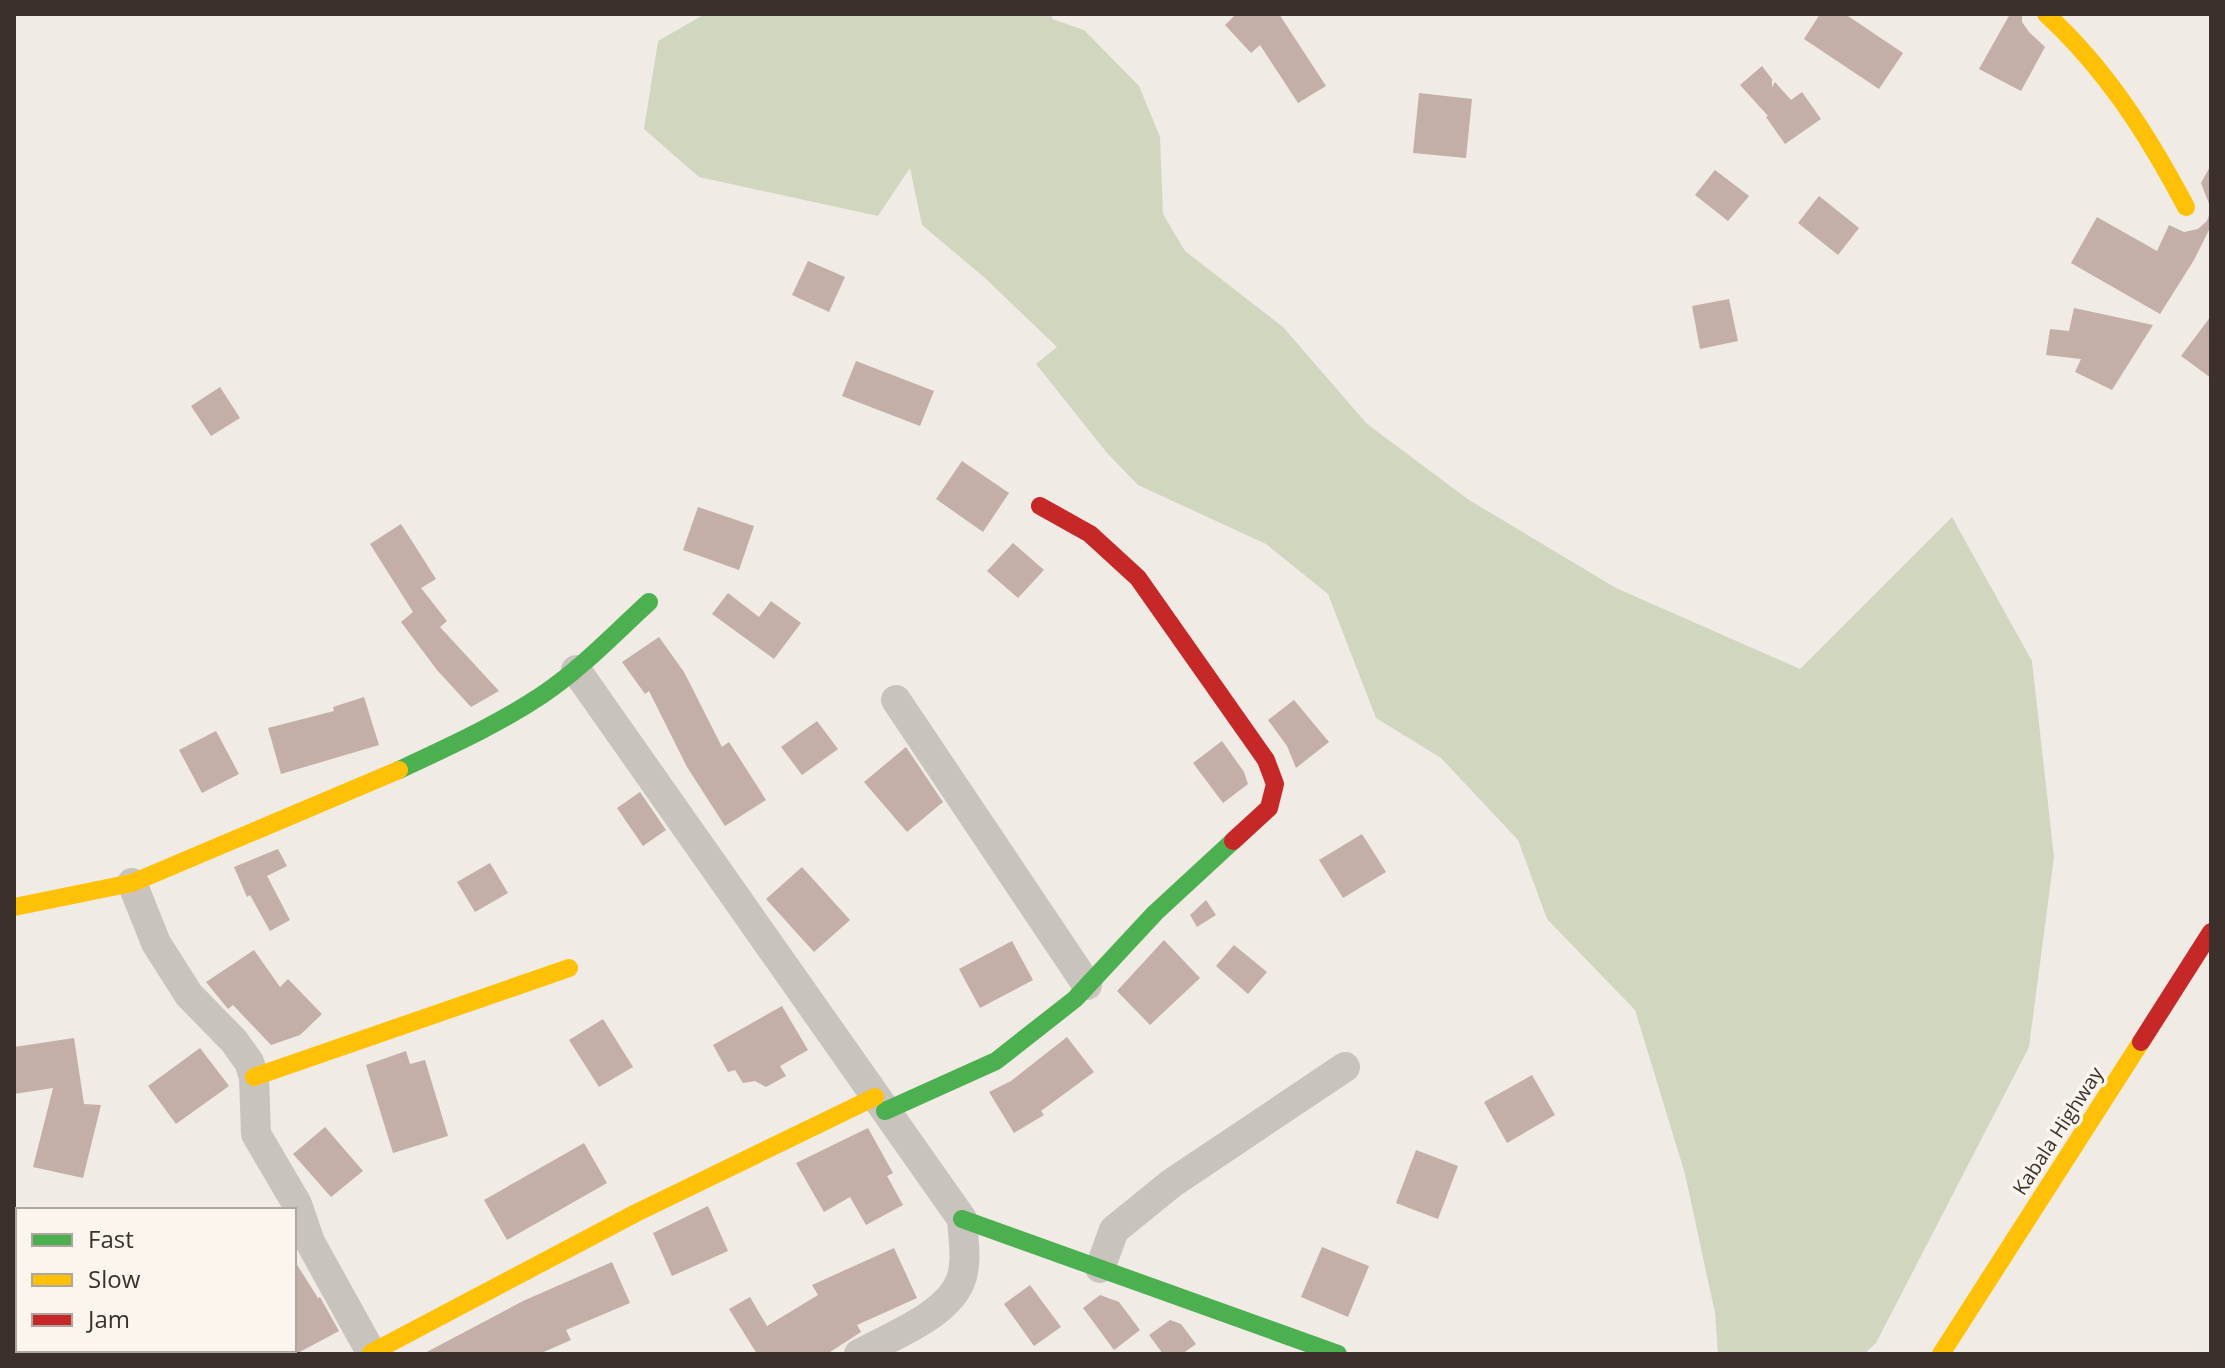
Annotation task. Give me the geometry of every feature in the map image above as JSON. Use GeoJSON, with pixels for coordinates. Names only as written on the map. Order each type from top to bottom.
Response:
{"type":"FeatureCollection","features":[{"type":"Feature","properties":{"kind":"street"},"geometry":{"type":"LineString","coordinates":[[2046,14],[2122,98],[2159,155],[2186,207]]}},
{"type":"Feature","properties":{"kind":"street"},"geometry":{"type":"LineString","coordinates":[[132,883],[162,952],[189,995],[234,1041],[249,1062],[254,1077],[256,1134],[297,1204],[310,1242],[371,1353],[636,1213],[880,1104],[996,1061],[1075,999],[1155,913],[1269,808],[1275,784],[1266,760],[1138,578],[1090,534],[1040,506]]}},
{"type":"Feature","properties":{"kind":"street"},"geometry":{"type":"LineString","coordinates":[[14,907],[132,883],[466,739],[541,696],[576,670],[649,602]]}},
{"type":"Feature","properties":{"kind":"street"},"geometry":{"type":"LineString","coordinates":[[576,670],[962,1219],[964,1252],[961,1281],[941,1308],[859,1354]]}},
{"type":"Feature","properties":{"kind":"street"},"geometry":{"type":"LineString","coordinates":[[896,700],[1087,985]]}},
{"type":"Feature","properties":{"kind":"street","name":"Kabala Highway"},"geometry":{"type":"LineString","coordinates":[[1941,1354],[2211,932]]}},
{"type":"Feature","properties":{"kind":"street"},"geometry":{"type":"LineString","coordinates":[[254,1077],[569,968]]}},
{"type":"Feature","properties":{"kind":"street"},"geometry":{"type":"LineString","coordinates":[[1100,1268],[1114,1230],[1172,1183],[1345,1067]]}},
{"type":"Feature","properties":{"kind":"street"},"geometry":{"type":"LineString","coordinates":[[962,1219],[1338,1354]]}},
{"type":"Feature","properties":{"kind":"green space"},"geometry":{"type":"Polygon","coordinates":[[[705,14],[1052,14],[1052,19],[1084,30],[1139,86],[1160,137],[1163,214],[1185,251],[1283,327],[1367,424],[1469,500],[1616,588],[1800,669],[1952,517],[2032,661],[2054,857],[2029,1047],[1876,1343],[1864,1354],[1718,1354],[1715,1313],[1685,1174],[1635,1010],[1547,919],[1518,840],[1441,758],[1376,718],[1328,594],[1266,544],[1138,485],[1107,453],[1036,364],[1057,347],[985,278],[922,225],[910,168],[878,216],[699,177],[644,129],[658,41],[705,14]]]}},
{"type":"Feature","properties":{"kind":"building"},"geometry":{"type":"Polygon","coordinates":[[[1236,14],[1279,14],[1326,86],[1298,103],[1260,45],[1251,53],[1225,25],[1236,14]]]}},
{"type":"Feature","properties":{"kind":"building"},"geometry":{"type":"Polygon","coordinates":[[[1820,14],[1845,14],[1903,53],[1879,89],[1804,39],[1820,14]]]}},
{"type":"Feature","properties":{"kind":"building"},"geometry":{"type":"Polygon","coordinates":[[[2010,14],[2022,15],[2022,22],[2029,32],[2045,47],[2021,91],[1979,69],[2010,14]]]}},
{"type":"Feature","properties":{"kind":"building"},"geometry":{"type":"Polygon","coordinates":[[[1762,66],[1772,79],[1772,87],[1775,82],[1791,100],[1802,92],[1821,119],[1785,144],[1768,116],[1740,85],[1762,66]]]}},
{"type":"Feature","properties":{"kind":"building"},"geometry":{"type":"Polygon","coordinates":[[[1419,93],[1472,99],[1466,158],[1413,153],[1419,93]]]}},
{"type":"Feature","properties":{"kind":"building"},"geometry":{"type":"Polygon","coordinates":[[[2211,165],[2211,209],[2201,183],[2211,165]]]}},
{"type":"Feature","properties":{"kind":"building"},"geometry":{"type":"Polygon","coordinates":[[[1715,170],[1749,196],[1728,221],[1695,195],[1715,170]]]}},
{"type":"Feature","properties":{"kind":"building"},"geometry":{"type":"Polygon","coordinates":[[[1819,196],[1859,228],[1838,255],[1798,223],[1819,196]]]}},
{"type":"Feature","properties":{"kind":"building"},"geometry":{"type":"Polygon","coordinates":[[[2211,209],[2211,226],[2160,314],[2071,263],[2097,217],[2157,251],[2169,225],[2184,232],[2198,229],[2207,221],[2211,209]]]}},
{"type":"Feature","properties":{"kind":"building"},"geometry":{"type":"Polygon","coordinates":[[[808,261],[845,277],[829,312],[792,295],[808,261]]]}},
{"type":"Feature","properties":{"kind":"building"},"geometry":{"type":"Polygon","coordinates":[[[1729,299],[1738,341],[1700,349],[1692,306],[1729,299]]]}},
{"type":"Feature","properties":{"kind":"building"},"geometry":{"type":"Polygon","coordinates":[[[2074,308],[2153,325],[2112,390],[2075,372],[2081,359],[2046,355],[2050,329],[2069,331],[2074,308]]]}},
{"type":"Feature","properties":{"kind":"building"},"geometry":{"type":"Polygon","coordinates":[[[2211,316],[2211,378],[2181,356],[2211,316]]]}},
{"type":"Feature","properties":{"kind":"building"},"geometry":{"type":"Polygon","coordinates":[[[856,361],[934,391],[920,426],[842,396],[856,361]]]}},
{"type":"Feature","properties":{"kind":"building"},"geometry":{"type":"Polygon","coordinates":[[[220,387],[240,418],[211,436],[191,406],[220,387]]]}},
{"type":"Feature","properties":{"kind":"building"},"geometry":{"type":"Polygon","coordinates":[[[962,461],[1009,493],[983,532],[936,499],[962,461]]]}},
{"type":"Feature","properties":{"kind":"building"},"geometry":{"type":"Polygon","coordinates":[[[698,507],[754,526],[739,570],[683,550],[698,507]]]}},
{"type":"Feature","properties":{"kind":"building"},"geometry":{"type":"Polygon","coordinates":[[[401,524],[436,579],[421,588],[447,621],[440,627],[499,691],[471,707],[437,670],[401,622],[413,612],[370,544],[401,524]]]}},
{"type":"Feature","properties":{"kind":"building"},"geometry":{"type":"Polygon","coordinates":[[[1013,543],[1044,570],[1018,598],[987,571],[1013,543]]]}},
{"type":"Feature","properties":{"kind":"building"},"geometry":{"type":"Polygon","coordinates":[[[728,593],[759,617],[771,601],[801,623],[774,659],[712,614],[728,593]]]}},
{"type":"Feature","properties":{"kind":"building"},"geometry":{"type":"Polygon","coordinates":[[[659,637],[684,672],[722,747],[729,742],[766,800],[725,826],[687,767],[649,691],[645,694],[622,662],[659,637]]]}},
{"type":"Feature","properties":{"kind":"building"},"geometry":{"type":"Polygon","coordinates":[[[364,697],[379,745],[281,774],[268,728],[334,711],[333,707],[364,697]]]}},
{"type":"Feature","properties":{"kind":"building"},"geometry":{"type":"Polygon","coordinates":[[[1294,700],[1329,742],[1296,768],[1287,746],[1268,720],[1294,700]]]}},
{"type":"Feature","properties":{"kind":"building"},"geometry":{"type":"Polygon","coordinates":[[[817,721],[838,749],[802,775],[781,747],[817,721]]]}},
{"type":"Feature","properties":{"kind":"building"},"geometry":{"type":"Polygon","coordinates":[[[216,731],[239,774],[202,793],[179,750],[216,731]]]}},
{"type":"Feature","properties":{"kind":"building"},"geometry":{"type":"Polygon","coordinates":[[[1222,741],[1244,772],[1248,784],[1223,803],[1193,763],[1222,741]]]}},
{"type":"Feature","properties":{"kind":"building"},"geometry":{"type":"Polygon","coordinates":[[[906,747],[943,802],[907,832],[864,782],[906,747]]]}},
{"type":"Feature","properties":{"kind":"building"},"geometry":{"type":"Polygon","coordinates":[[[640,792],[666,830],[643,846],[617,808],[640,792]]]}},
{"type":"Feature","properties":{"kind":"building"},"geometry":{"type":"Polygon","coordinates":[[[1362,834],[1386,872],[1343,898],[1319,860],[1362,834]]]}},
{"type":"Feature","properties":{"kind":"building"},"geometry":{"type":"Polygon","coordinates":[[[278,849],[287,866],[267,876],[290,920],[270,931],[250,895],[247,897],[234,867],[278,849]]]}},
{"type":"Feature","properties":{"kind":"building"},"geometry":{"type":"Polygon","coordinates":[[[490,863],[508,893],[475,912],[457,882],[490,863]]]}},
{"type":"Feature","properties":{"kind":"building"},"geometry":{"type":"Polygon","coordinates":[[[802,867],[850,920],[814,952],[766,899],[802,867]]]}},
{"type":"Feature","properties":{"kind":"building"},"geometry":{"type":"Polygon","coordinates":[[[1206,900],[1216,915],[1197,927],[1190,915],[1206,900]]]}},
{"type":"Feature","properties":{"kind":"building"},"geometry":{"type":"Polygon","coordinates":[[[1164,940],[1200,978],[1150,1025],[1117,991],[1164,940]]]}},
{"type":"Feature","properties":{"kind":"building"},"geometry":{"type":"Polygon","coordinates":[[[1012,941],[1033,980],[980,1008],[959,969],[1012,941]]]}},
{"type":"Feature","properties":{"kind":"building"},"geometry":{"type":"Polygon","coordinates":[[[1234,945],[1267,972],[1248,994],[1216,966],[1234,945]]]}},
{"type":"Feature","properties":{"kind":"building"},"geometry":{"type":"Polygon","coordinates":[[[254,950],[280,987],[288,979],[322,1014],[300,1035],[271,1045],[233,1005],[228,1009],[206,982],[254,950]]]}},
{"type":"Feature","properties":{"kind":"building"},"geometry":{"type":"Polygon","coordinates":[[[782,1006],[808,1050],[780,1066],[786,1076],[766,1087],[755,1081],[743,1083],[735,1070],[728,1072],[713,1045],[782,1006]]]}},
{"type":"Feature","properties":{"kind":"building"},"geometry":{"type":"Polygon","coordinates":[[[603,1019],[633,1067],[599,1087],[569,1040],[603,1019]]]}},
{"type":"Feature","properties":{"kind":"building"},"geometry":{"type":"Polygon","coordinates":[[[1067,1037],[1094,1072],[1041,1111],[1044,1115],[1014,1133],[989,1092],[1011,1081],[1067,1037]]]}},
{"type":"Feature","properties":{"kind":"building"},"geometry":{"type":"Polygon","coordinates":[[[74,1038],[84,1104],[101,1105],[83,1178],[33,1167],[53,1088],[14,1094],[14,1047],[74,1038]]]}},
{"type":"Feature","properties":{"kind":"building"},"geometry":{"type":"Polygon","coordinates":[[[200,1048],[229,1086],[176,1124],[148,1086],[200,1048]]]}},
{"type":"Feature","properties":{"kind":"building"},"geometry":{"type":"Polygon","coordinates":[[[406,1051],[410,1064],[425,1060],[448,1136],[393,1153],[366,1065],[406,1051]]]}},
{"type":"Feature","properties":{"kind":"building"},"geometry":{"type":"Polygon","coordinates":[[[1532,1075],[1555,1115],[1507,1143],[1484,1102],[1532,1075]]]}},
{"type":"Feature","properties":{"kind":"building"},"geometry":{"type":"Polygon","coordinates":[[[325,1127],[363,1171],[331,1197],[293,1154],[325,1127]]]}},
{"type":"Feature","properties":{"kind":"building"},"geometry":{"type":"Polygon","coordinates":[[[868,1128],[893,1173],[887,1176],[903,1205],[866,1225],[850,1197],[824,1212],[796,1163],[868,1128]]]}},
{"type":"Feature","properties":{"kind":"building"},"geometry":{"type":"Polygon","coordinates":[[[584,1143],[607,1183],[507,1240],[484,1200],[584,1143]]]}},
{"type":"Feature","properties":{"kind":"building"},"geometry":{"type":"Polygon","coordinates":[[[1416,1150],[1458,1166],[1438,1219],[1396,1203],[1416,1150]]]}},
{"type":"Feature","properties":{"kind":"building"},"geometry":{"type":"Polygon","coordinates":[[[708,1206],[728,1251],[672,1276],[653,1233],[708,1206]]]}},
{"type":"Feature","properties":{"kind":"building"},"geometry":{"type":"Polygon","coordinates":[[[1322,1247],[1369,1266],[1348,1317],[1301,1297],[1322,1247]]]}},
{"type":"Feature","properties":{"kind":"building"},"geometry":{"type":"Polygon","coordinates":[[[894,1248],[917,1298],[857,1325],[861,1332],[827,1354],[757,1354],[729,1309],[750,1297],[767,1326],[818,1295],[812,1285],[894,1248]]]}},
{"type":"Feature","properties":{"kind":"building"},"geometry":{"type":"Polygon","coordinates":[[[612,1262],[630,1303],[566,1330],[571,1340],[539,1354],[423,1354],[523,1301],[612,1262]]]}},
{"type":"Feature","properties":{"kind":"building"},"geometry":{"type":"Polygon","coordinates":[[[296,1263],[339,1331],[294,1354],[296,1352],[296,1263]]]}},
{"type":"Feature","properties":{"kind":"building"},"geometry":{"type":"Polygon","coordinates":[[[1030,1285],[1061,1327],[1034,1346],[1004,1304],[1030,1285]]]}},
{"type":"Feature","properties":{"kind":"building"},"geometry":{"type":"Polygon","coordinates":[[[1100,1295],[1119,1302],[1140,1330],[1114,1350],[1083,1308],[1100,1295]]]}},
{"type":"Feature","properties":{"kind":"building"},"geometry":{"type":"Polygon","coordinates":[[[1170,1320],[1181,1324],[1196,1344],[1182,1354],[1163,1354],[1149,1335],[1170,1320]]]}},
{"type":"Feature","properties":{"kind":"traffic: fast"},"geometry":{"type":"LineString","coordinates":[[399,770],[490,726],[542,695],[584,663],[649,602]]}},
{"type":"Feature","properties":{"kind":"traffic: fast"},"geometry":{"type":"LineString","coordinates":[[885,1111],[996,1061],[1075,999],[1155,913],[1233,841]]}},
{"type":"Feature","properties":{"kind":"traffic: fast"},"geometry":{"type":"LineString","coordinates":[[962,1219],[1338,1354]]}},
{"type":"Feature","properties":{"kind":"traffic: slow"},"geometry":{"type":"LineString","coordinates":[[2046,14],[2107,80],[2157,154],[2186,207]]}},
{"type":"Feature","properties":{"kind":"traffic: slow"},"geometry":{"type":"LineString","coordinates":[[14,907],[132,883],[399,770]]}},
{"type":"Feature","properties":{"kind":"traffic: slow"},"geometry":{"type":"LineString","coordinates":[[254,1077],[569,968]]}},
{"type":"Feature","properties":{"kind":"traffic: slow"},"geometry":{"type":"LineString","coordinates":[[1941,1354],[2141,1042]]}},
{"type":"Feature","properties":{"kind":"traffic: slow"},"geometry":{"type":"LineString","coordinates":[[371,1353],[636,1213],[875,1097]]}},
{"type":"Feature","properties":{"kind":"traffic: jam"},"geometry":{"type":"LineString","coordinates":[[1040,506],[1090,534],[1138,578],[1266,760],[1275,784],[1269,808],[1233,841]]}},
{"type":"Feature","properties":{"kind":"traffic: jam"},"geometry":{"type":"LineString","coordinates":[[2141,1042],[2211,932]]}}]}
